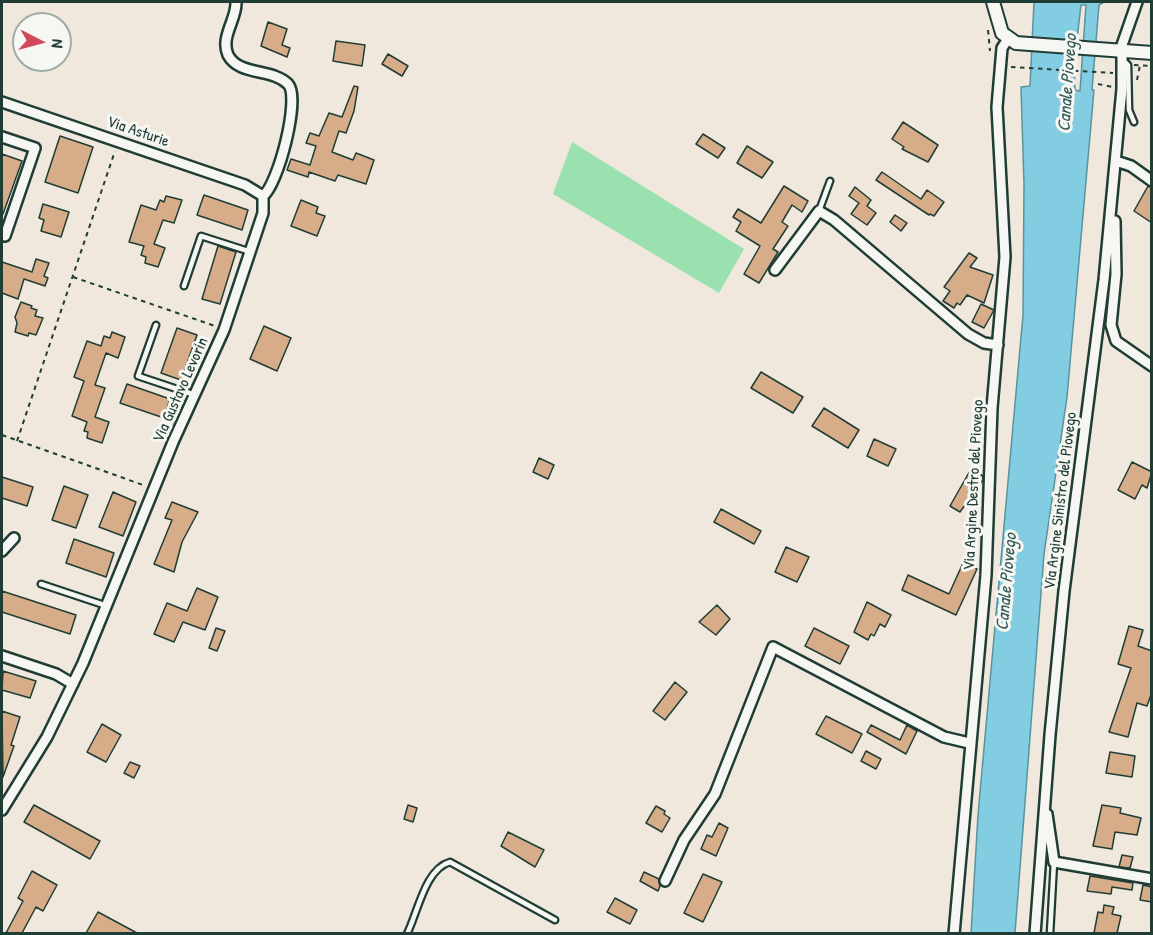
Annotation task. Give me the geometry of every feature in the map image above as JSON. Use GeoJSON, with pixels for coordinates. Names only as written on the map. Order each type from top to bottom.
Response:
{"type":"FeatureCollection","features":[{"type":"Feature","properties":{"kind":"street","name":"Via Gustavo Levorin"},"geometry":{"type":"LineString","coordinates":[[2,810],[47,737],[73,684],[224,330],[263,213],[263,196],[275,180],[293,99],[289,86],[280,78],[238,66],[229,56],[226,43],[236,2]]}},
{"type":"Feature","properties":{"kind":"street"},"geometry":{"type":"LineString","coordinates":[[993,2],[997,23],[1008,39],[1023,46],[1102,51],[1122,55],[1152,53]]}},
{"type":"Feature","properties":{"kind":"street","name":"Via Argine Sinistro del Piovego"},"geometry":{"type":"LineString","coordinates":[[1035,933],[1044,806],[1066,580],[1095,358],[1116,161],[1122,89],[1122,55],[1137,2]]}},
{"type":"Feature","properties":{"kind":"street","name":"Via Argine Destro del Piovego"},"geometry":{"type":"LineString","coordinates":[[954,933],[969,743],[986,575],[1006,234],[999,141],[998,81],[1002,48],[1008,39]]}},
{"type":"Feature","properties":{"kind":"street","name":"Via Asturie"},"geometry":{"type":"LineString","coordinates":[[2,102],[245,185],[263,196]]}},
{"type":"Feature","properties":{"kind":"street"},"geometry":{"type":"LineString","coordinates":[[2,137],[34,147],[5,236]]}},
{"type":"Feature","properties":{"kind":"street"},"geometry":{"type":"LineString","coordinates":[[1116,161],[1131,166],[1152,181]]}},
{"type":"Feature","properties":{"kind":"street","name":"Via Argine Sinistro del Piovego"},"geometry":{"type":"LineString","coordinates":[[1112,201],[1116,274],[1111,325],[1116,341],[1152,366]]}},
{"type":"Feature","properties":{"kind":"street"},"geometry":{"type":"LineString","coordinates":[[775,270],[819,211],[834,220],[968,334],[984,343],[998,345]]}},
{"type":"Feature","properties":{"kind":"street"},"geometry":{"type":"LineString","coordinates":[[2,551],[14,538]]}},
{"type":"Feature","properties":{"kind":"street"},"geometry":{"type":"LineString","coordinates":[[665,881],[684,840],[715,794],[773,647],[944,737],[969,743]]}},
{"type":"Feature","properties":{"kind":"street"},"geometry":{"type":"LineString","coordinates":[[2,656],[56,674],[73,684]]}},
{"type":"Feature","properties":{"kind":"street","name":"Via Argine Sinistro del Piovego"},"geometry":{"type":"LineString","coordinates":[[1044,806],[1052,832],[1054,862]]}},
{"type":"Feature","properties":{"kind":"street"},"geometry":{"type":"LineString","coordinates":[[1054,862],[1152,879]]}},
{"type":"Feature","properties":{"kind":"lane"},"geometry":{"type":"LineString","coordinates":[[1122,55],[1128,65],[1129,110],[1134,122]]}},
{"type":"Feature","properties":{"kind":"lane"},"geometry":{"type":"LineString","coordinates":[[819,211],[830,181]]}},
{"type":"Feature","properties":{"kind":"lane"},"geometry":{"type":"LineString","coordinates":[[184,286],[201,236],[251,252]]}},
{"type":"Feature","properties":{"kind":"lane"},"geometry":{"type":"LineString","coordinates":[[156,326],[138,376],[195,395]]}},
{"type":"Feature","properties":{"kind":"lane"},"geometry":{"type":"LineString","coordinates":[[41,585],[106,606]]}},
{"type":"Feature","properties":{"kind":"lane"},"geometry":{"type":"LineString","coordinates":[[407,933],[432,875],[441,865],[450,862],[555,920]]}},
{"type":"Feature","properties":{"kind":"lane","name":"Via Argine Sinistro del Piovego"},"geometry":{"type":"LineString","coordinates":[[1050,933],[1054,862]]}},
{"type":"Feature","properties":{"kind":"path"},"geometry":{"type":"LineString","coordinates":[[987,23],[990,53]]}},
{"type":"Feature","properties":{"kind":"path"},"geometry":{"type":"LineString","coordinates":[[1140,65],[1152,66]]}},
{"type":"Feature","properties":{"kind":"path"},"geometry":{"type":"LineString","coordinates":[[1010,67],[1114,73]]}},
{"type":"Feature","properties":{"kind":"path"},"geometry":{"type":"LineString","coordinates":[[1098,84],[1122,89]]}},
{"type":"Feature","properties":{"kind":"path"},"geometry":{"type":"LineString","coordinates":[[17,441],[119,142]]}},
{"type":"Feature","properties":{"kind":"path"},"geometry":{"type":"LineString","coordinates":[[73,278],[219,328]]}},
{"type":"Feature","properties":{"kind":"path"},"geometry":{"type":"LineString","coordinates":[[2,435],[147,486],[150,481]]}},
{"type":"Feature","properties":{"kind":"green space"},"geometry":{"type":"Polygon","coordinates":[[[572,142],[744,249],[719,293],[553,194],[572,142]]]}},
{"type":"Feature","properties":{"kind":"water","name":"Canale Piovego"},"geometry":{"type":"Polygon","coordinates":[[[1034,2],[1104,2],[1099,5],[1092,90],[1094,90],[1067,397],[1044,554],[1015,933],[971,934],[978,815],[1023,315],[1024,184],[1021,87],[1030,86],[1034,2]],[[1081,5],[1074,65],[1075,90],[1080,91],[1086,5],[1081,5]]]}},
{"type":"Feature","properties":{"kind":"building"},"geometry":{"type":"Polygon","coordinates":[[[268,22],[287,29],[282,45],[290,48],[287,57],[261,46],[268,22]]]}},
{"type":"Feature","properties":{"kind":"building"},"geometry":{"type":"Polygon","coordinates":[[[336,41],[365,45],[362,66],[333,61],[336,41]]]}},
{"type":"Feature","properties":{"kind":"building"},"geometry":{"type":"Polygon","coordinates":[[[388,54],[408,66],[402,76],[382,64],[388,54]]]}},
{"type":"Feature","properties":{"kind":"building"},"geometry":{"type":"Polygon","coordinates":[[[354,86],[358,87],[354,111],[346,133],[339,131],[332,152],[353,160],[356,153],[374,160],[366,184],[338,175],[335,181],[309,172],[308,177],[287,170],[291,159],[310,165],[316,146],[306,143],[310,133],[319,136],[329,113],[342,117],[354,86]]]}},
{"type":"Feature","properties":{"kind":"building"},"geometry":{"type":"Polygon","coordinates":[[[903,122],[938,145],[928,162],[902,149],[904,147],[892,139],[903,122]]]}},
{"type":"Feature","properties":{"kind":"building"},"geometry":{"type":"Polygon","coordinates":[[[703,134],[725,148],[718,158],[696,144],[703,134]]]}},
{"type":"Feature","properties":{"kind":"building"},"geometry":{"type":"Polygon","coordinates":[[[60,136],[93,147],[78,193],[45,182],[60,136]]]}},
{"type":"Feature","properties":{"kind":"building"},"geometry":{"type":"Polygon","coordinates":[[[747,146],[773,162],[762,178],[737,163],[747,146]]]}},
{"type":"Feature","properties":{"kind":"building"},"geometry":{"type":"Polygon","coordinates":[[[2,154],[22,161],[3,214],[2,214],[2,154]]]}},
{"type":"Feature","properties":{"kind":"building"},"geometry":{"type":"Polygon","coordinates":[[[882,172],[921,199],[927,190],[944,202],[934,216],[929,215],[876,180],[882,172]]]}},
{"type":"Feature","properties":{"kind":"building"},"geometry":{"type":"Polygon","coordinates":[[[784,186],[808,201],[802,212],[792,205],[782,222],[788,226],[773,249],[778,252],[759,283],[744,274],[760,246],[736,231],[741,222],[733,217],[738,209],[761,223],[784,186]]]}},
{"type":"Feature","properties":{"kind":"building"},"geometry":{"type":"Polygon","coordinates":[[[1148,186],[1152,188],[1152,223],[1134,211],[1148,186]]]}},
{"type":"Feature","properties":{"kind":"building"},"geometry":{"type":"Polygon","coordinates":[[[855,187],[871,200],[867,206],[876,213],[867,225],[851,214],[859,203],[849,196],[855,187]]]}},
{"type":"Feature","properties":{"kind":"building"},"geometry":{"type":"Polygon","coordinates":[[[204,195],[248,210],[242,230],[197,215],[204,195]]]}},
{"type":"Feature","properties":{"kind":"building"},"geometry":{"type":"Polygon","coordinates":[[[166,196],[182,200],[174,223],[163,220],[154,244],[165,248],[158,267],[145,263],[146,257],[141,255],[144,246],[129,242],[141,205],[156,210],[160,200],[164,202],[166,196]]]}},
{"type":"Feature","properties":{"kind":"building"},"geometry":{"type":"Polygon","coordinates":[[[301,200],[318,207],[316,213],[325,216],[317,236],[291,226],[301,200]]]}},
{"type":"Feature","properties":{"kind":"building"},"geometry":{"type":"Polygon","coordinates":[[[43,204],[69,212],[61,237],[41,231],[44,220],[39,218],[43,204]]]}},
{"type":"Feature","properties":{"kind":"building"},"geometry":{"type":"Polygon","coordinates":[[[895,215],[907,223],[901,231],[890,222],[895,215]]]}},
{"type":"Feature","properties":{"kind":"building"},"geometry":{"type":"Polygon","coordinates":[[[218,246],[236,252],[220,304],[202,299],[218,246]]]}},
{"type":"Feature","properties":{"kind":"building"},"geometry":{"type":"Polygon","coordinates":[[[969,253],[977,258],[970,267],[993,275],[984,303],[967,295],[960,305],[957,303],[954,308],[943,301],[950,291],[944,287],[969,253]]]}},
{"type":"Feature","properties":{"kind":"building"},"geometry":{"type":"Polygon","coordinates":[[[36,259],[49,263],[44,276],[48,278],[45,286],[24,279],[18,299],[2,293],[2,262],[32,272],[36,259]]]}},
{"type":"Feature","properties":{"kind":"building"},"geometry":{"type":"Polygon","coordinates":[[[21,302],[32,306],[31,308],[37,310],[35,316],[43,318],[36,335],[29,333],[28,336],[15,332],[17,323],[15,317],[21,302]]]}},
{"type":"Feature","properties":{"kind":"building"},"geometry":{"type":"Polygon","coordinates":[[[981,304],[994,310],[984,328],[972,322],[981,304]]]}},
{"type":"Feature","properties":{"kind":"building"},"geometry":{"type":"Polygon","coordinates":[[[264,326],[291,338],[277,371],[250,359],[264,326]]]}},
{"type":"Feature","properties":{"kind":"building"},"geometry":{"type":"Polygon","coordinates":[[[177,328],[197,335],[181,380],[161,373],[177,328]]]}},
{"type":"Feature","properties":{"kind":"building"},"geometry":{"type":"Polygon","coordinates":[[[112,332],[125,337],[118,358],[106,353],[95,385],[105,388],[95,417],[109,422],[102,443],[87,438],[88,432],[84,431],[87,422],[72,416],[84,381],[74,377],[87,341],[101,346],[104,336],[110,338],[112,332]]]}},
{"type":"Feature","properties":{"kind":"building"},"geometry":{"type":"Polygon","coordinates":[[[761,372],[803,397],[793,413],[751,388],[761,372]]]}},
{"type":"Feature","properties":{"kind":"building"},"geometry":{"type":"Polygon","coordinates":[[[127,384],[170,399],[164,418],[120,403],[127,384]]]}},
{"type":"Feature","properties":{"kind":"building"},"geometry":{"type":"Polygon","coordinates":[[[824,408],[859,430],[848,448],[812,426],[824,408]]]}},
{"type":"Feature","properties":{"kind":"building"},"geometry":{"type":"Polygon","coordinates":[[[874,439],[896,449],[888,466],[867,456],[874,439]]]}},
{"type":"Feature","properties":{"kind":"building"},"geometry":{"type":"Polygon","coordinates":[[[539,458],[554,465],[548,479],[533,472],[539,458]]]}},
{"type":"Feature","properties":{"kind":"building"},"geometry":{"type":"Polygon","coordinates":[[[1132,462],[1152,472],[1147,488],[1142,485],[1135,499],[1118,490],[1132,462]]]}},
{"type":"Feature","properties":{"kind":"building"},"geometry":{"type":"Polygon","coordinates":[[[971,469],[983,476],[983,480],[960,512],[950,506],[971,469]]]}},
{"type":"Feature","properties":{"kind":"building"},"geometry":{"type":"Polygon","coordinates":[[[2,477],[33,487],[27,506],[2,498],[2,477]]]}},
{"type":"Feature","properties":{"kind":"building"},"geometry":{"type":"Polygon","coordinates":[[[64,486],[88,495],[76,528],[52,520],[64,486]]]}},
{"type":"Feature","properties":{"kind":"building"},"geometry":{"type":"Polygon","coordinates":[[[113,492],[136,502],[123,536],[99,527],[113,492]]]}},
{"type":"Feature","properties":{"kind":"building"},"geometry":{"type":"Polygon","coordinates":[[[172,502],[198,512],[182,542],[174,572],[154,564],[172,520],[165,518],[172,502]]]}},
{"type":"Feature","properties":{"kind":"building"},"geometry":{"type":"Polygon","coordinates":[[[721,509],[761,531],[754,544],[714,522],[721,509]]]}},
{"type":"Feature","properties":{"kind":"building"},"geometry":{"type":"Polygon","coordinates":[[[74,539],[114,553],[106,577],[66,563],[74,539]]]}},
{"type":"Feature","properties":{"kind":"building"},"geometry":{"type":"Polygon","coordinates":[[[786,547],[809,557],[797,582],[775,572],[786,547]]]}},
{"type":"Feature","properties":{"kind":"building"},"geometry":{"type":"Polygon","coordinates":[[[963,563],[977,569],[956,615],[902,590],[908,575],[949,594],[963,563]]]}},
{"type":"Feature","properties":{"kind":"building"},"geometry":{"type":"Polygon","coordinates":[[[197,588],[218,597],[205,630],[183,622],[174,642],[154,634],[167,603],[187,611],[197,588]]]}},
{"type":"Feature","properties":{"kind":"building"},"geometry":{"type":"Polygon","coordinates":[[[2,591],[76,615],[70,634],[2,612],[2,591]]]}},
{"type":"Feature","properties":{"kind":"building"},"geometry":{"type":"Polygon","coordinates":[[[867,602],[891,615],[885,627],[880,624],[874,636],[871,634],[868,640],[854,632],[867,602]]]}},
{"type":"Feature","properties":{"kind":"building"},"geometry":{"type":"Polygon","coordinates":[[[717,605],[730,619],[716,635],[699,622],[717,605]]]}},
{"type":"Feature","properties":{"kind":"building"},"geometry":{"type":"Polygon","coordinates":[[[1129,626],[1143,630],[1138,646],[1152,651],[1152,692],[1147,706],[1137,703],[1128,737],[1109,732],[1131,668],[1118,664],[1129,626]]]}},
{"type":"Feature","properties":{"kind":"building"},"geometry":{"type":"Polygon","coordinates":[[[216,628],[225,631],[217,651],[209,648],[216,628]]]}},
{"type":"Feature","properties":{"kind":"building"},"geometry":{"type":"Polygon","coordinates":[[[814,628],[849,646],[840,664],[805,646],[814,628]]]}},
{"type":"Feature","properties":{"kind":"building"},"geometry":{"type":"Polygon","coordinates":[[[3,671],[36,681],[30,698],[2,690],[3,671]]]}},
{"type":"Feature","properties":{"kind":"building"},"geometry":{"type":"Polygon","coordinates":[[[675,682],[687,692],[665,720],[653,711],[675,682]]]}},
{"type":"Feature","properties":{"kind":"building"},"geometry":{"type":"Polygon","coordinates":[[[2,711],[20,717],[11,745],[14,746],[3,777],[2,711]]]}},
{"type":"Feature","properties":{"kind":"building"},"geometry":{"type":"Polygon","coordinates":[[[826,716],[862,734],[852,753],[816,734],[826,716]]]}},
{"type":"Feature","properties":{"kind":"building"},"geometry":{"type":"Polygon","coordinates":[[[102,724],[121,735],[106,762],[87,752],[102,724]]]}},
{"type":"Feature","properties":{"kind":"building"},"geometry":{"type":"Polygon","coordinates":[[[871,725],[900,740],[907,725],[917,731],[906,754],[867,732],[871,725]]]}},
{"type":"Feature","properties":{"kind":"building"},"geometry":{"type":"Polygon","coordinates":[[[866,751],[881,759],[876,769],[861,761],[866,751]]]}},
{"type":"Feature","properties":{"kind":"building"},"geometry":{"type":"Polygon","coordinates":[[[1110,752],[1135,756],[1132,777],[1106,773],[1110,752]]]}},
{"type":"Feature","properties":{"kind":"building"},"geometry":{"type":"Polygon","coordinates":[[[130,762],[140,766],[134,778],[124,773],[130,762]]]}},
{"type":"Feature","properties":{"kind":"building"},"geometry":{"type":"Polygon","coordinates":[[[34,805],[100,841],[90,859],[24,822],[34,805]]]}},
{"type":"Feature","properties":{"kind":"building"},"geometry":{"type":"Polygon","coordinates":[[[408,805],[417,808],[413,822],[404,819],[408,805]]]}},
{"type":"Feature","properties":{"kind":"building"},"geometry":{"type":"Polygon","coordinates":[[[1102,805],[1121,808],[1120,813],[1141,818],[1137,835],[1115,832],[1112,849],[1093,846],[1102,805]]]}},
{"type":"Feature","properties":{"kind":"building"},"geometry":{"type":"Polygon","coordinates":[[[656,806],[665,811],[664,814],[670,818],[662,832],[646,823],[656,806]]]}},
{"type":"Feature","properties":{"kind":"building"},"geometry":{"type":"Polygon","coordinates":[[[719,823],[728,828],[716,856],[701,849],[707,835],[712,837],[719,823]]]}},
{"type":"Feature","properties":{"kind":"building"},"geometry":{"type":"Polygon","coordinates":[[[508,832],[544,850],[535,867],[501,846],[508,832]]]}},
{"type":"Feature","properties":{"kind":"building"},"geometry":{"type":"Polygon","coordinates":[[[1122,855],[1133,857],[1130,868],[1119,867],[1122,855]]]}},
{"type":"Feature","properties":{"kind":"building"},"geometry":{"type":"Polygon","coordinates":[[[32,871],[57,885],[43,911],[36,907],[22,933],[6,933],[23,901],[18,898],[32,871]]]}},
{"type":"Feature","properties":{"kind":"building"},"geometry":{"type":"Polygon","coordinates":[[[644,872],[659,879],[658,891],[640,881],[644,872]]]}},
{"type":"Feature","properties":{"kind":"building"},"geometry":{"type":"Polygon","coordinates":[[[703,874],[722,882],[703,922],[684,913],[703,874]]]}},
{"type":"Feature","properties":{"kind":"building"},"geometry":{"type":"Polygon","coordinates":[[[1090,876],[1133,883],[1132,890],[1112,887],[1111,894],[1087,891],[1090,876]]]}},
{"type":"Feature","properties":{"kind":"building"},"geometry":{"type":"Polygon","coordinates":[[[1143,885],[1152,887],[1152,902],[1140,900],[1143,885]]]}},
{"type":"Feature","properties":{"kind":"building"},"geometry":{"type":"Polygon","coordinates":[[[615,898],[637,910],[630,924],[607,912],[615,898]]]}},
{"type":"Feature","properties":{"kind":"building"},"geometry":{"type":"Polygon","coordinates":[[[1104,905],[1114,907],[1112,914],[1121,916],[1117,933],[1094,933],[1098,912],[1103,913],[1104,905]]]}},
{"type":"Feature","properties":{"kind":"building"},"geometry":{"type":"Polygon","coordinates":[[[98,912],[137,933],[86,933],[98,912]]]}}]}
